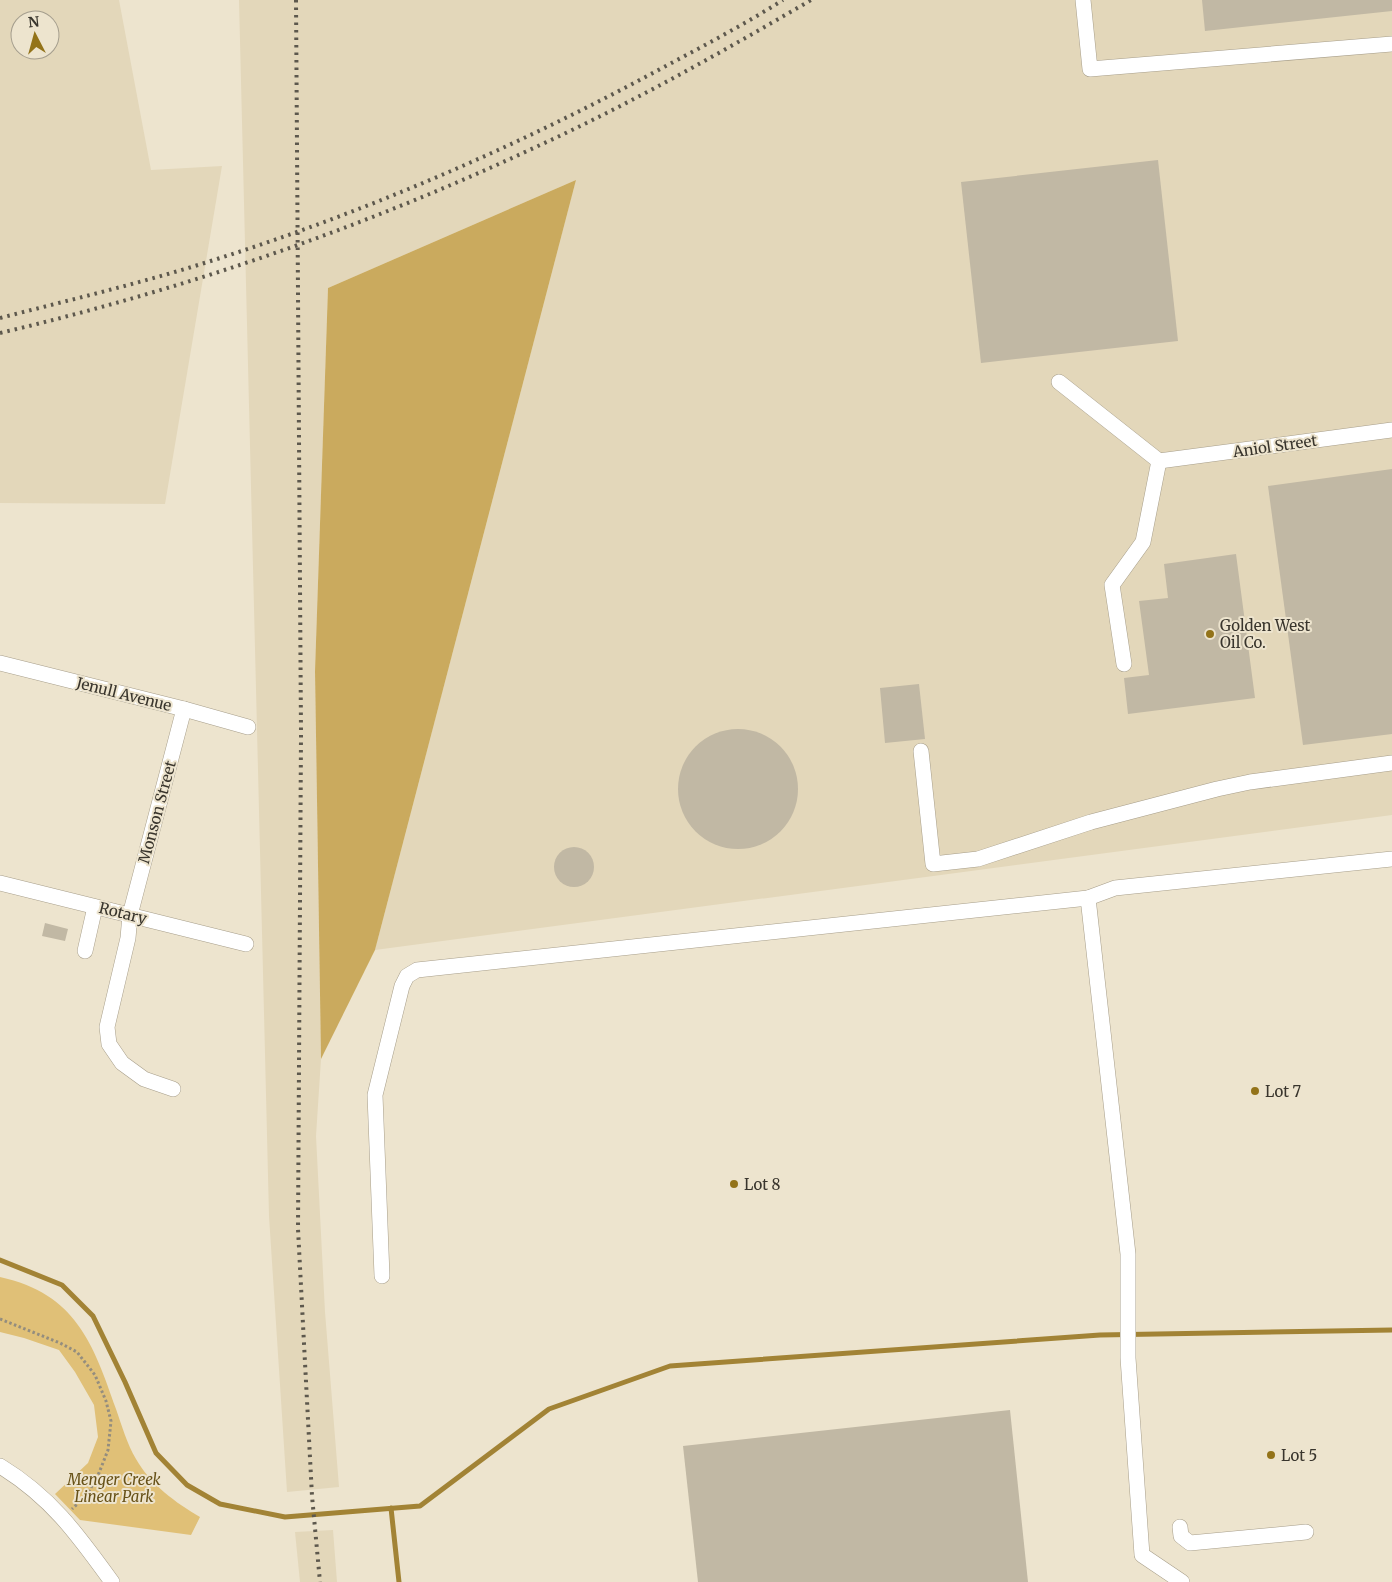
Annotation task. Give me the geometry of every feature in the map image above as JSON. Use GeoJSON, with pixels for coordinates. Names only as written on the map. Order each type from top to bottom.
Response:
{"type":"FeatureCollection","features":[{"type":"Feature","properties":{"kind":"street"},"geometry":{"type":"LineString","coordinates":[[1082,0],[1090,70],[1392,44]]}},
{"type":"Feature","properties":{"kind":"street"},"geometry":{"type":"LineString","coordinates":[[1059,382],[1159,461],[1143,542],[1112,585],[1124,664]]}},
{"type":"Feature","properties":{"kind":"street","name":"Aniol Street"},"geometry":{"type":"LineString","coordinates":[[1159,461],[1392,430]]}},
{"type":"Feature","properties":{"kind":"street","name":"Jenull Avenue"},"geometry":{"type":"LineString","coordinates":[[0,663],[248,727]]}},
{"type":"Feature","properties":{"kind":"street","name":"Monson Street"},"geometry":{"type":"LineString","coordinates":[[173,1089],[144,1079],[122,1062],[109,1044],[107,1027],[128,938],[130,915],[184,709]]}},
{"type":"Feature","properties":{"kind":"street"},"geometry":{"type":"LineString","coordinates":[[921,751],[933,864],[978,859],[1092,822],[1217,789],[1250,782],[1392,763]]}},
{"type":"Feature","properties":{"kind":"street"},"geometry":{"type":"LineString","coordinates":[[382,1276],[375,1095],[402,986],[408,976],[417,970],[1088,898],[1115,888],[1392,859]]}},
{"type":"Feature","properties":{"kind":"street","name":"Rotary"},"geometry":{"type":"LineString","coordinates":[[0,883],[246,944]]}},
{"type":"Feature","properties":{"kind":"street"},"geometry":{"type":"LineString","coordinates":[[1088,898],[1128,1254],[1128,1358],[1142,1555],[1182,1582]]}},
{"type":"Feature","properties":{"kind":"street"},"geometry":{"type":"LineString","coordinates":[[85,950],[95,907]]}},
{"type":"Feature","properties":{"kind":"street"},"geometry":{"type":"LineString","coordinates":[[0,1466],[31,1488],[59,1512],[76,1531],[112,1582]]}},
{"type":"Feature","properties":{"kind":"street"},"geometry":{"type":"LineString","coordinates":[[1180,1527],[1181,1536],[1190,1543],[1306,1532]]}},
{"type":"Feature","properties":{"kind":"path"},"geometry":{"type":"LineString","coordinates":[[0,1319],[60,1343],[77,1352],[95,1375],[106,1400],[111,1421],[108,1450],[99,1474],[87,1495],[70,1511]]}},
{"type":"Feature","properties":{"kind":"shaded area"},"geometry":{"type":"Polygon","coordinates":[[[0,0],[119,0],[151,170],[222,166],[165,504],[0,503],[0,0]]]}},
{"type":"Feature","properties":{"kind":"shaded area"},"geometry":{"type":"Polygon","coordinates":[[[239,0],[1392,0],[1392,815],[375,950],[576,180],[328,288],[315,671],[321,1059],[316,1136],[325,1312],[339,1487],[287,1492],[269,1216],[239,0]]]}},
{"type":"Feature","properties":{"kind":"shaded area"},"geometry":{"type":"Polygon","coordinates":[[[576,180],[375,950],[321,1059],[315,671],[328,288],[576,180]]]}},
{"type":"Feature","properties":{"kind":"shaded area"},"geometry":{"type":"Polygon","coordinates":[[[333,1530],[337,1582],[300,1582],[295,1532],[333,1530]]]}},
{"type":"Feature","properties":{"kind":"green space","name":"Menger Creek Linear Park"},"geometry":{"type":"Polygon","coordinates":[[[0,1277],[26,1285],[47,1296],[64,1309],[78,1325],[99,1363],[127,1441],[136,1459],[156,1485],[182,1506],[200,1517],[191,1535],[80,1520],[55,1494],[88,1463],[98,1437],[94,1405],[75,1372],[59,1350],[0,1332],[0,1277]]]}},
{"type":"Feature","properties":{"kind":"building"},"geometry":{"type":"Polygon","coordinates":[[[1202,0],[1392,0],[1392,11],[1205,31],[1202,0]]]}},
{"type":"Feature","properties":{"kind":"building"},"geometry":{"type":"Polygon","coordinates":[[[1158,160],[1178,341],[981,363],[961,182],[1158,160]]]}},
{"type":"Feature","properties":{"kind":"building"},"geometry":{"type":"Polygon","coordinates":[[[1392,469],[1392,734],[1303,745],[1268,486],[1392,469]]]}},
{"type":"Feature","properties":{"kind":"building","name":"Golden West Oil Co."},"geometry":{"type":"Polygon","coordinates":[[[1236,554],[1255,698],[1128,714],[1124,678],[1149,675],[1139,601],[1168,598],[1164,564],[1236,554]]]}},
{"type":"Feature","properties":{"kind":"building"},"geometry":{"type":"Polygon","coordinates":[[[919,684],[925,739],[885,743],[880,688],[919,684]]]}},
{"type":"Feature","properties":{"kind":"building"},"geometry":{"type":"Polygon","coordinates":[[[738,729],[761,733],[781,746],[794,766],[798,789],[794,812],[781,832],[761,845],[738,849],[715,845],[695,832],[682,812],[678,789],[682,766],[695,746],[715,733],[738,729]]]}},
{"type":"Feature","properties":{"kind":"building"},"geometry":{"type":"Polygon","coordinates":[[[574,847],[588,853],[594,867],[588,881],[574,887],[560,881],[554,867],[560,853],[574,847]]]}},
{"type":"Feature","properties":{"kind":"building"},"geometry":{"type":"Polygon","coordinates":[[[45,923],[68,929],[65,941],[42,936],[45,923]]]}},
{"type":"Feature","properties":{"kind":"building"},"geometry":{"type":"Polygon","coordinates":[[[1010,1410],[1028,1582],[698,1582],[683,1446],[1010,1410]]]}},
{"type":"Feature","properties":{"kind":"waterway"},"geometry":{"type":"LineString","coordinates":[[0,1260],[62,1285],[93,1316],[156,1453],[187,1485],[220,1504],[285,1517],[420,1506],[549,1409],[670,1366],[1100,1335],[1392,1330]]}},
{"type":"Feature","properties":{"kind":"waterway"},"geometry":{"type":"LineString","coordinates":[[391,1508],[399,1582]]}},
{"type":"Feature","properties":{"kind":"railway"},"geometry":{"type":"LineString","coordinates":[[296,0],[301,734],[298,1229],[312,1496],[320,1582]]}},
{"type":"Feature","properties":{"kind":"railway"},"geometry":{"type":"LineString","coordinates":[[0,318],[185,269],[245,250],[364,207],[537,132],[717,39],[783,0]]}},
{"type":"Feature","properties":{"kind":"railway"},"geometry":{"type":"LineString","coordinates":[[0,333],[138,297],[206,276],[341,229],[407,203],[538,146],[642,95],[811,0]]}},
{"type":"Feature","properties":{"kind":"place","name":"Golden West Oil Co."},"geometry":{"type":"Point","coordinates":[1210,634]}},
{"type":"Feature","properties":{"kind":"place","name":"Lot 7"},"geometry":{"type":"Point","coordinates":[1255,1091]}},
{"type":"Feature","properties":{"kind":"place","name":"Lot 8"},"geometry":{"type":"Point","coordinates":[734,1184]}},
{"type":"Feature","properties":{"kind":"place","name":"Lot 5"},"geometry":{"type":"Point","coordinates":[1271,1455]}}]}
